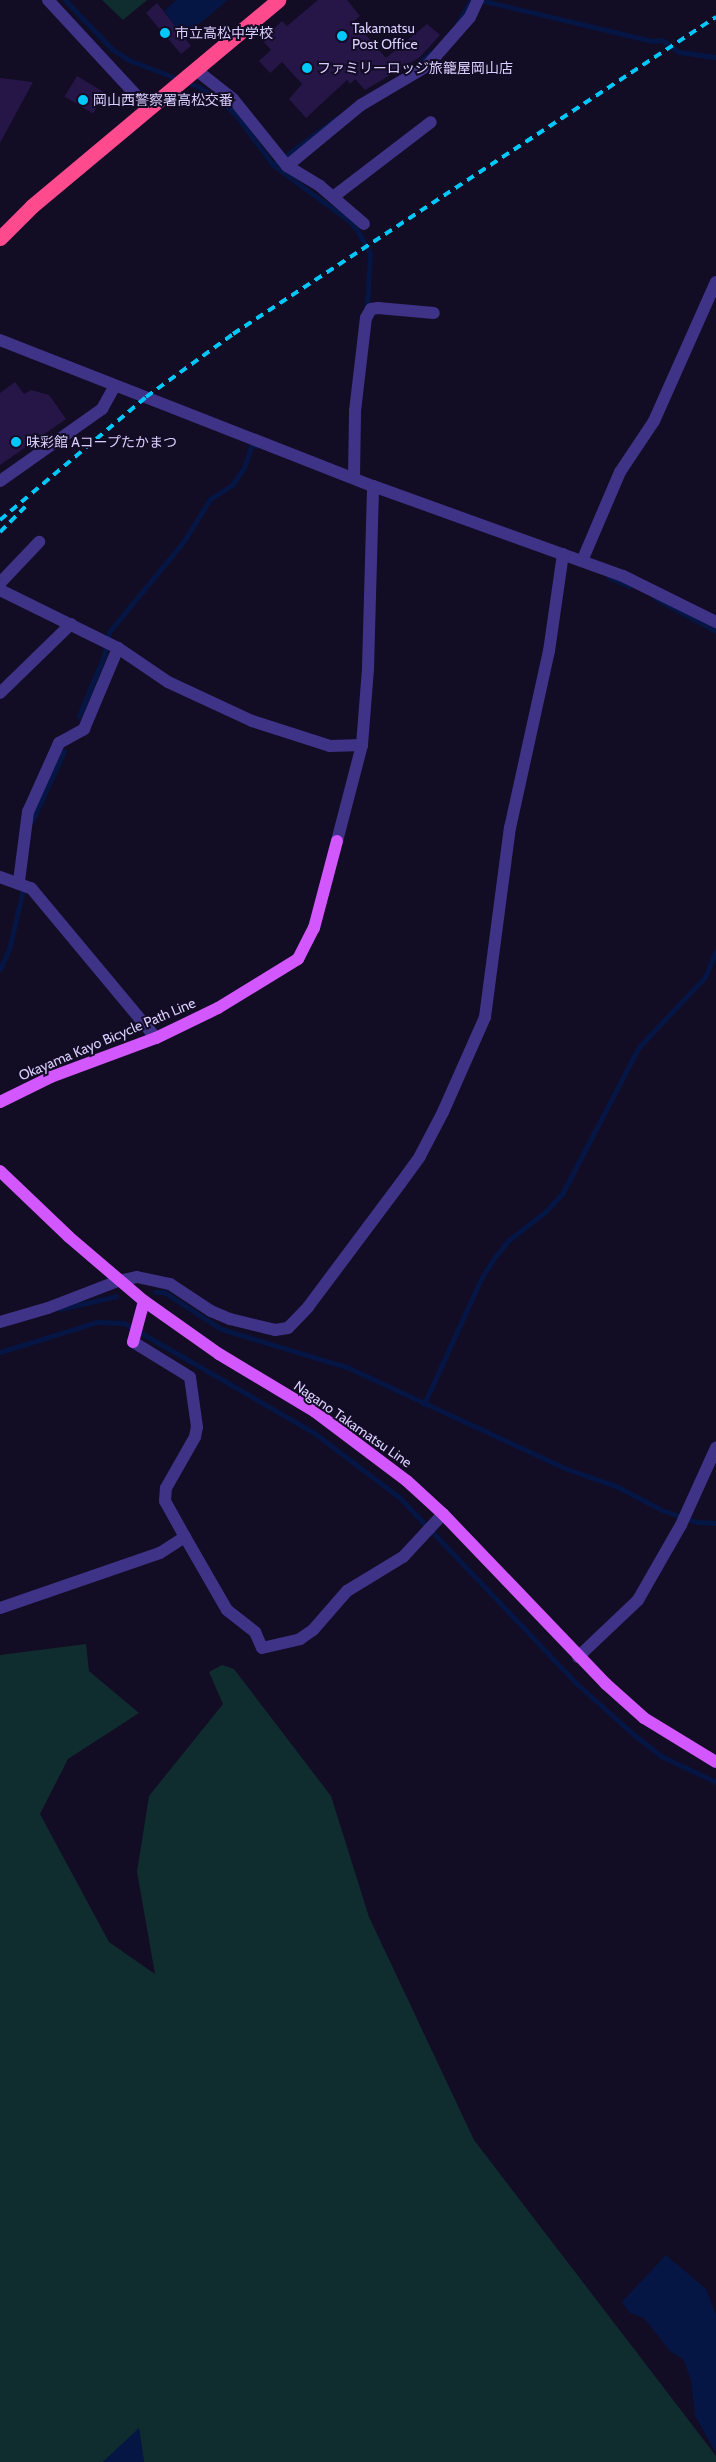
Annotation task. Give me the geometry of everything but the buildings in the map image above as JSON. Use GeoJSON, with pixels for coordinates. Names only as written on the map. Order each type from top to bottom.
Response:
{"type":"FeatureCollection","features":[{"type":"Feature","properties":{"kind":"highway"},"geometry":{"type":"LineString","coordinates":[[0,238],[148,108],[278,0]]}},
{"type":"Feature","properties":{"kind":"main road","name":"Okayama Kayo Bicycle Path Line"},"geometry":{"type":"LineString","coordinates":[[0,1102],[51,1077],[156,1038],[218,1008],[298,959],[314,928],[337,840]]}},
{"type":"Feature","properties":{"kind":"main road","name":"Nagano Takamatsu Line"},"geometry":{"type":"LineString","coordinates":[[0,1171],[118,1281],[144,1301],[219,1354],[314,1411],[377,1456],[578,1657],[644,1718],[716,1762]]}},
{"type":"Feature","properties":{"kind":"main road"},"geometry":{"type":"LineString","coordinates":[[133,1339],[144,1301]]}},
{"type":"Feature","properties":{"kind":"street"},"geometry":{"type":"LineString","coordinates":[[48,0],[148,108]]}},
{"type":"Feature","properties":{"kind":"street"},"geometry":{"type":"LineString","coordinates":[[282,161],[361,105],[427,66],[448,44],[478,1]]}},
{"type":"Feature","properties":{"kind":"street"},"geometry":{"type":"LineString","coordinates":[[186,77],[233,99],[282,161],[334,197],[364,224]]}},
{"type":"Feature","properties":{"kind":"street"},"geometry":{"type":"LineString","coordinates":[[334,197],[431,122]]}},
{"type":"Feature","properties":{"kind":"street"},"geometry":{"type":"LineString","coordinates":[[582,561],[620,472],[654,421],[716,282]]}},
{"type":"Feature","properties":{"kind":"street"},"geometry":{"type":"LineString","coordinates":[[354,478],[355,403],[366,318],[371,310],[378,308],[434,313]]}},
{"type":"Feature","properties":{"kind":"street"},"geometry":{"type":"LineString","coordinates":[[0,340],[114,387],[171,405],[354,478],[373,490],[563,557],[582,561],[623,576],[716,622]]}},
{"type":"Feature","properties":{"kind":"street"},"geometry":{"type":"LineString","coordinates":[[0,481],[102,408],[114,387]]}},
{"type":"Feature","properties":{"kind":"street"},"geometry":{"type":"LineString","coordinates":[[337,840],[362,745],[368,668],[373,490]]}},
{"type":"Feature","properties":{"kind":"street"},"geometry":{"type":"LineString","coordinates":[[0,583],[39,542]]}},
{"type":"Feature","properties":{"kind":"street"},"geometry":{"type":"LineString","coordinates":[[0,1322],[48,1308],[118,1281],[155,1279],[170,1284],[211,1311],[230,1319],[275,1330],[288,1328],[308,1307],[420,1156],[443,1112],[485,1016],[510,828],[549,651],[563,557]]}},
{"type":"Feature","properties":{"kind":"street"},"geometry":{"type":"LineString","coordinates":[[0,590],[111,645],[168,682],[252,721],[330,746],[362,745]]}},
{"type":"Feature","properties":{"kind":"street"},"geometry":{"type":"LineString","coordinates":[[0,693],[71,624]]}},
{"type":"Feature","properties":{"kind":"street"},"geometry":{"type":"LineString","coordinates":[[22,883],[28,812],[59,743],[84,729],[111,645]]}},
{"type":"Feature","properties":{"kind":"street"},"geometry":{"type":"LineString","coordinates":[[0,876],[22,883],[61,920],[156,1038]]}},
{"type":"Feature","properties":{"kind":"street"},"geometry":{"type":"LineString","coordinates":[[133,1339],[190,1377],[197,1427],[196,1437],[166,1488],[165,1501],[227,1610],[255,1632],[262,1648],[300,1639],[313,1630],[347,1591],[404,1557],[440,1517]]}},
{"type":"Feature","properties":{"kind":"street"},"geometry":{"type":"LineString","coordinates":[[578,1657],[638,1600],[681,1525],[716,1448]]}},
{"type":"Feature","properties":{"kind":"street"},"geometry":{"type":"LineString","coordinates":[[0,1608],[160,1552],[185,1537]]}},
{"type":"Feature","properties":{"kind":"green space"},"geometry":{"type":"Polygon","coordinates":[[[102,0],[147,0],[123,20],[102,0]]]}},
{"type":"Feature","properties":{"kind":"green space"},"geometry":{"type":"Polygon","coordinates":[[[86,1644],[89,1671],[139,1713],[68,1759],[40,1814],[109,1942],[155,1974],[137,1872],[149,1796],[223,1704],[209,1672],[222,1665],[234,1669],[331,1796],[369,1917],[474,2140],[716,2456],[716,2462],[144,2462],[139,2429],[103,2462],[0,2462],[0,1655],[86,1644]]]}},
{"type":"Feature","properties":{"kind":"water"},"geometry":{"type":"Polygon","coordinates":[[[176,0],[228,0],[184,37],[164,11],[176,0]]]}},
{"type":"Feature","properties":{"kind":"water"},"geometry":{"type":"Polygon","coordinates":[[[666,2255],[706,2289],[716,2315],[716,2453],[695,2416],[691,2380],[683,2359],[670,2351],[644,2318],[630,2313],[622,2302],[666,2255]]]}},
{"type":"Feature","properties":{"kind":"water"},"geometry":{"type":"Polygon","coordinates":[[[139,2428],[144,2462],[103,2462],[139,2428]]]}},
{"type":"Feature","properties":{"kind":"waterway"},"geometry":{"type":"LineString","coordinates":[[65,0],[112,49],[129,60],[199,87],[221,101],[236,115],[273,165],[338,117]]}},
{"type":"Feature","properties":{"kind":"waterway"},"geometry":{"type":"LineString","coordinates":[[458,23],[471,0]]}},
{"type":"Feature","properties":{"kind":"waterway"},"geometry":{"type":"LineString","coordinates":[[480,0],[652,41],[662,40],[679,52],[716,57]]}},
{"type":"Feature","properties":{"kind":"waterway"},"geometry":{"type":"LineString","coordinates":[[416,66],[430,53]]}},
{"type":"Feature","properties":{"kind":"waterway"},"geometry":{"type":"LineString","coordinates":[[273,165],[351,222],[359,233],[370,254],[367,304]]}},
{"type":"Feature","properties":{"kind":"waterway"},"geometry":{"type":"LineString","coordinates":[[79,716],[104,656],[109,632],[184,541],[210,499],[232,485],[244,468],[252,444],[257,446]]}},
{"type":"Feature","properties":{"kind":"waterway"},"geometry":{"type":"LineString","coordinates":[[609,577],[629,586]]}},
{"type":"Feature","properties":{"kind":"waterway"},"geometry":{"type":"LineString","coordinates":[[655,598],[716,631]]}},
{"type":"Feature","properties":{"kind":"waterway"},"geometry":{"type":"LineString","coordinates":[[32,821],[64,751]]}},
{"type":"Feature","properties":{"kind":"waterway"},"geometry":{"type":"LineString","coordinates":[[0,969],[9,949],[24,886]]}},
{"type":"Feature","properties":{"kind":"waterway"},"geometry":{"type":"LineString","coordinates":[[424,1404],[481,1279],[495,1257],[509,1240],[545,1212],[562,1194],[639,1047],[705,977],[716,951]]}},
{"type":"Feature","properties":{"kind":"waterway"},"geometry":{"type":"LineString","coordinates":[[155,1292],[164,1292],[221,1329],[349,1368],[567,1469],[616,1486],[662,1510],[697,1522],[716,1523]]}},
{"type":"Feature","properties":{"kind":"waterway"},"geometry":{"type":"LineString","coordinates":[[60,1309],[117,1296]]}},
{"type":"Feature","properties":{"kind":"waterway"},"geometry":{"type":"LineString","coordinates":[[0,1352],[97,1322],[124,1323],[313,1432],[399,1497],[576,1683],[633,1734],[661,1756],[716,1782]]}},
{"type":"Feature","properties":{"kind":"railway"},"geometry":{"type":"LineString","coordinates":[[0,520],[146,397],[233,334],[716,17]]}},
{"type":"Feature","properties":{"kind":"railway"},"geometry":{"type":"LineString","coordinates":[[0,532],[26,506]]}},
{"type":"Feature","properties":{"kind":"place","name":"市立高松中学校"},"geometry":{"type":"Point","coordinates":[165,33]}},
{"type":"Feature","properties":{"kind":"place","name":"Takamatsu Post Office"},"geometry":{"type":"Point","coordinates":[342,36]}},
{"type":"Feature","properties":{"kind":"place","name":"ファミリーロッジ旅籠屋岡山店"},"geometry":{"type":"Point","coordinates":[307,68]}},
{"type":"Feature","properties":{"kind":"place","name":"岡山西警察署高松交番"},"geometry":{"type":"Point","coordinates":[83,100]}},
{"type":"Feature","properties":{"kind":"place","name":"味彩館 Aコープたかまつ"},"geometry":{"type":"Point","coordinates":[16,442]}}]}
